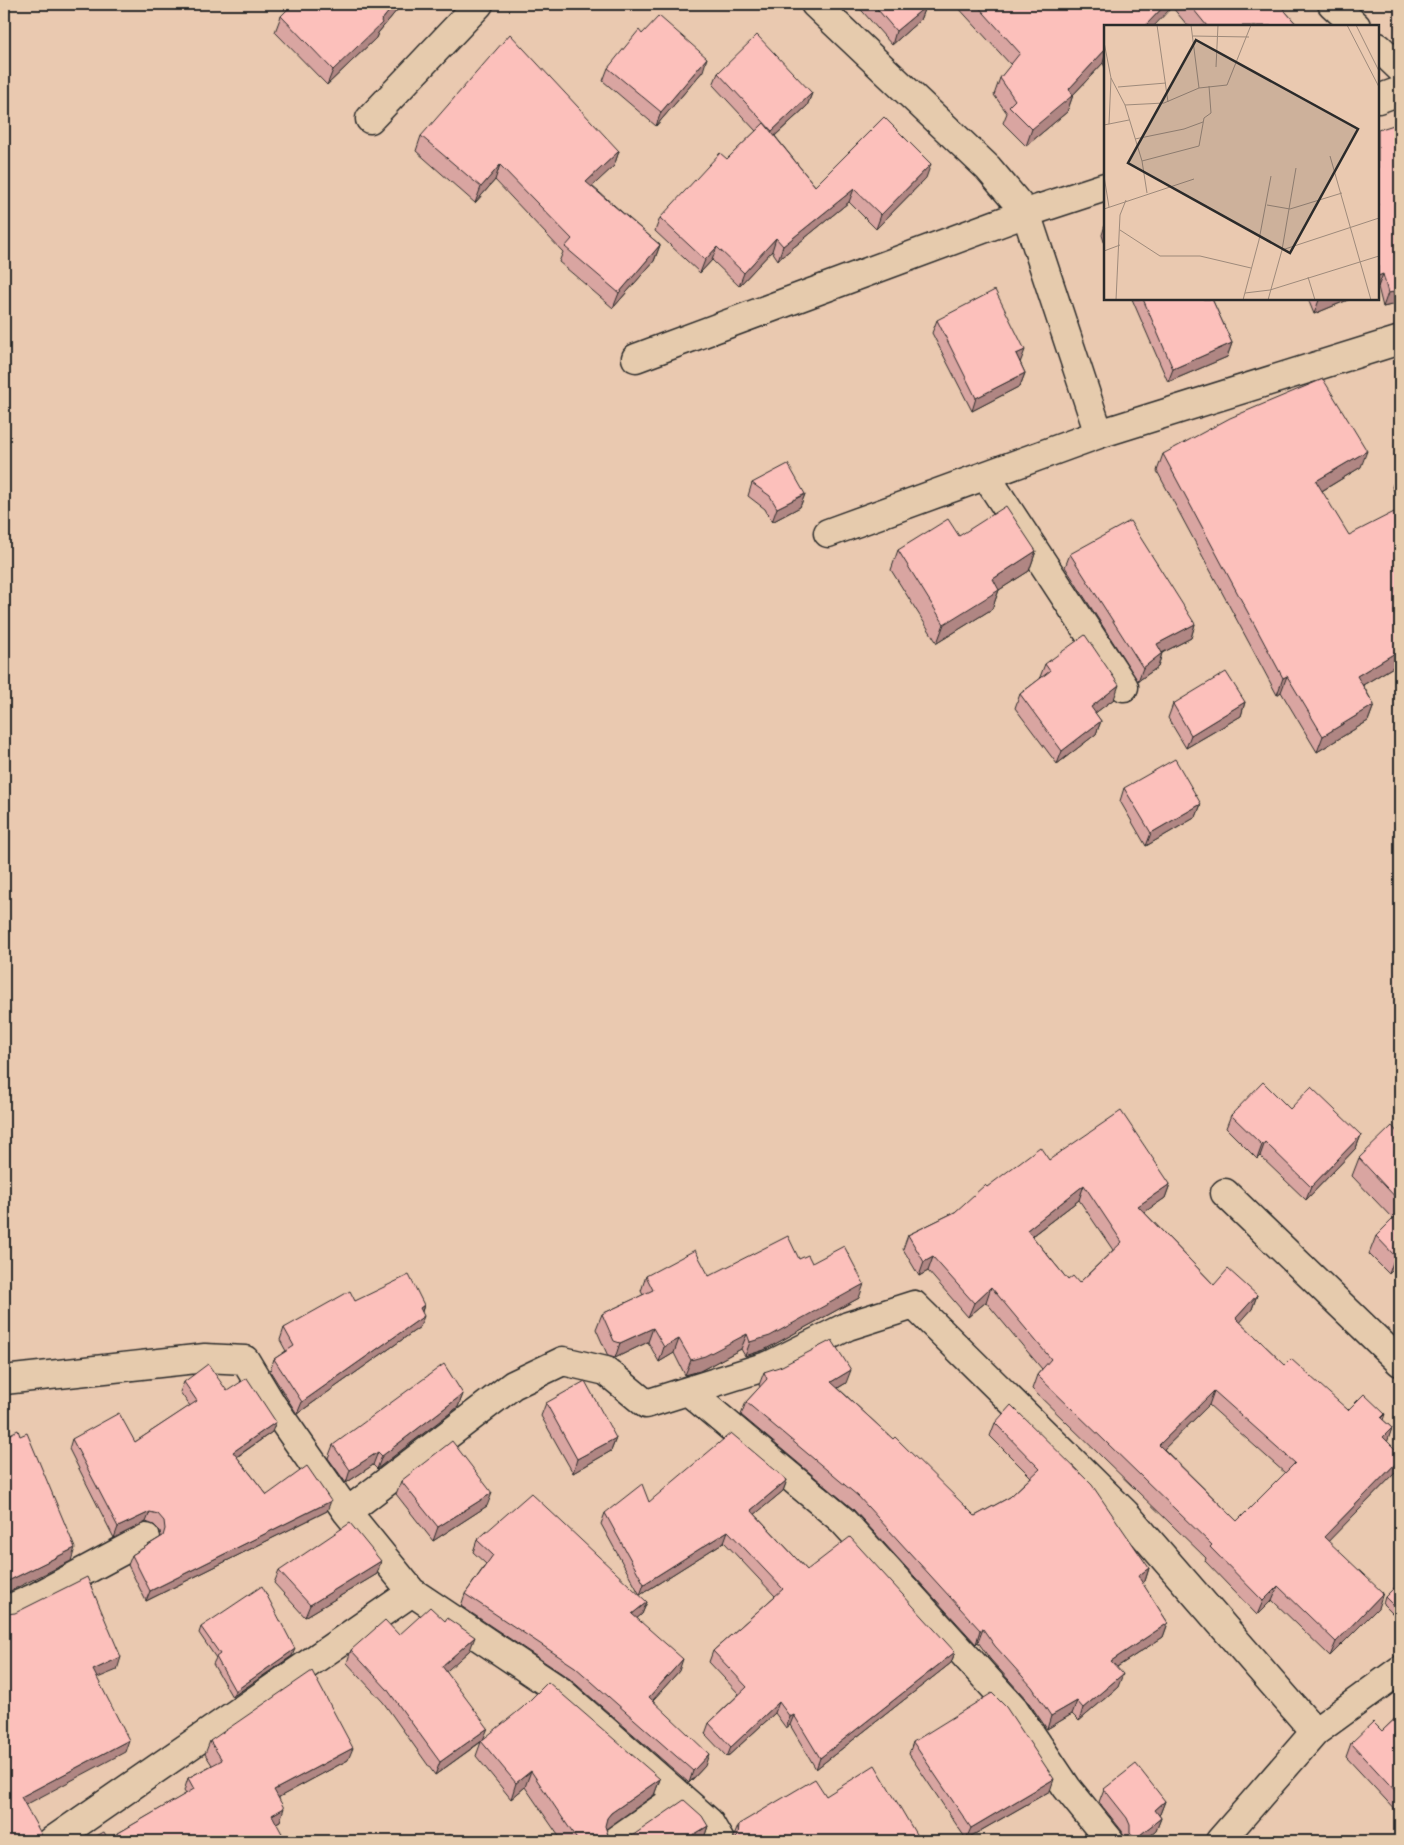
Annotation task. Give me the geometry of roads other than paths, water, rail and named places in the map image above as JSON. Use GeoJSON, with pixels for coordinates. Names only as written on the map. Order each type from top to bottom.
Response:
{"type":"FeatureCollection","features":[{"type":"Feature","properties":{"kind":"street"},"geometry":{"type":"LineString","coordinates":[[370,119],[479,4]]}},
{"type":"Feature","properties":{"kind":"street"},"geometry":{"type":"LineString","coordinates":[[815,4],[988,168],[1026,212],[1099,434]]}},
{"type":"Feature","properties":{"kind":"street"},"geometry":{"type":"LineString","coordinates":[[1332,4],[1355,25]]}},
{"type":"Feature","properties":{"kind":"street"},"geometry":{"type":"LineString","coordinates":[[1379,48],[1400,68]]}},
{"type":"Feature","properties":{"kind":"street"},"geometry":{"type":"LineString","coordinates":[[1379,99],[1400,92]]}},
{"type":"Feature","properties":{"kind":"street"},"geometry":{"type":"LineString","coordinates":[[636,358],[1026,212],[1104,187]]}},
{"type":"Feature","properties":{"kind":"street"},"geometry":{"type":"LineString","coordinates":[[828,533],[1099,434],[1400,340]]}},
{"type":"Feature","properties":{"kind":"street"},"geometry":{"type":"LineString","coordinates":[[986,476],[1124,687]]}},
{"type":"Feature","properties":{"kind":"street"},"geometry":{"type":"LineString","coordinates":[[1225,1193],[1400,1362]]}},
{"type":"Feature","properties":{"kind":"street"},"geometry":{"type":"LineString","coordinates":[[347,1512],[514,1385],[563,1361],[606,1371],[646,1404],[770,1365],[848,1326],[914,1305],[1126,1513],[1315,1732]]}},
{"type":"Feature","properties":{"kind":"street"},"geometry":{"type":"LineString","coordinates":[[4,1380],[205,1358],[245,1360],[272,1405],[347,1512],[412,1592],[560,1690],[709,1822],[720,1841]]}},
{"type":"Feature","properties":{"kind":"street"},"geometry":{"type":"LineString","coordinates":[[688,1391],[842,1520],[1014,1709],[1067,1788],[1110,1841]]}},
{"type":"Feature","properties":{"kind":"street"},"geometry":{"type":"LineString","coordinates":[[4,1611],[146,1538]]}},
{"type":"Feature","properties":{"kind":"street"},"geometry":{"type":"LineString","coordinates":[[52,1841],[412,1592]]}},
{"type":"Feature","properties":{"kind":"street"},"geometry":{"type":"LineString","coordinates":[[1220,1841],[1315,1732],[1400,1670]]}},
{"type":"Feature","properties":{"kind":"street"},"geometry":{"type":"LineString","coordinates":[[615,1841],[678,1796]]}}]}
